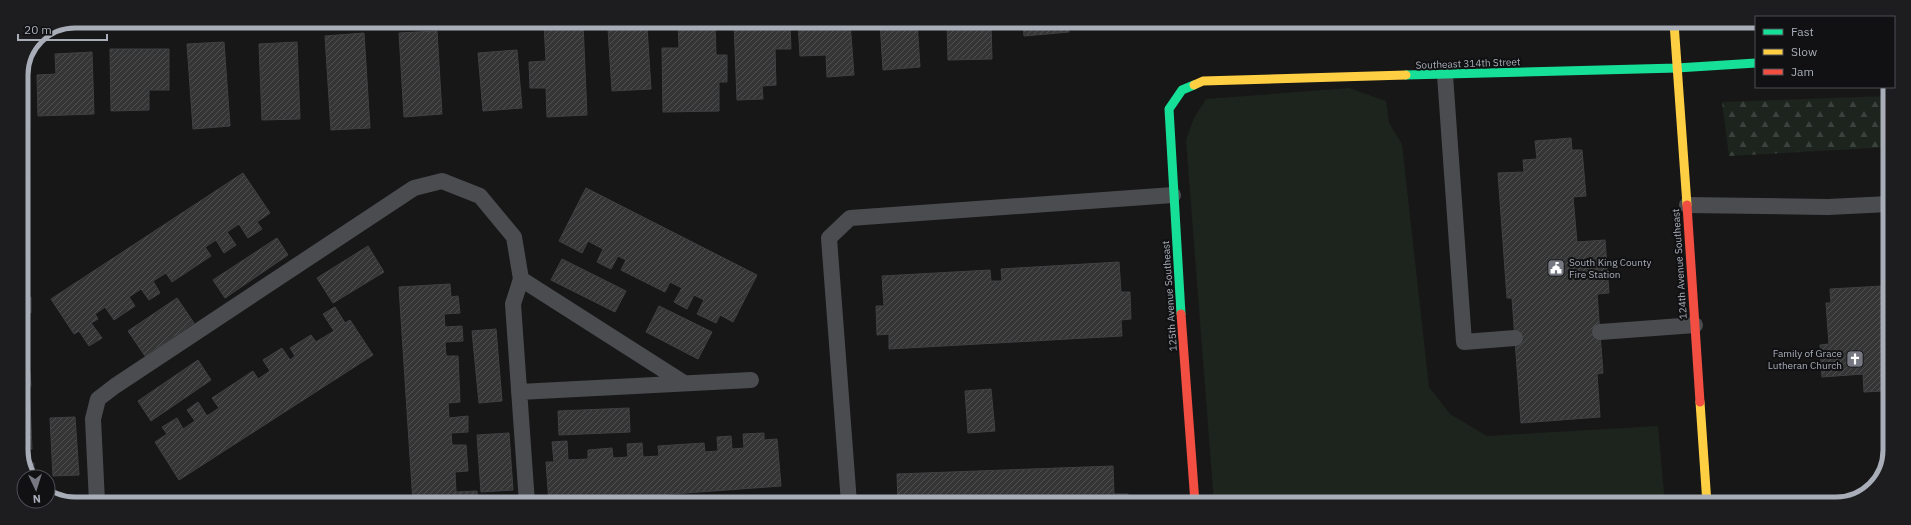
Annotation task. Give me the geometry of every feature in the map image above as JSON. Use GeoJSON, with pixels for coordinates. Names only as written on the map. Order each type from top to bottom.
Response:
{"type":"FeatureCollection","features":[{"type":"Feature","properties":{"kind":"street","name":"124th Avenue Southeast"},"geometry":{"type":"LineString","coordinates":[[1674,28],[1707,497]]}},
{"type":"Feature","properties":{"kind":"street","name":"Southeast 314th Street"},"geometry":{"type":"LineString","coordinates":[[1182,90],[1203,81],[1677,68],[1755,63]]}},
{"type":"Feature","properties":{"kind":"street","name":"125th Avenue Southeast"},"geometry":{"type":"LineString","coordinates":[[1182,90],[1169,109],[1173,195],[1195,497]]}},
{"type":"Feature","properties":{"kind":"lane"},"geometry":{"type":"LineString","coordinates":[[1444,75],[1464,342],[1515,338]]}},
{"type":"Feature","properties":{"kind":"lane"},"geometry":{"type":"LineString","coordinates":[[97,497],[93,419],[98,400],[115,386],[414,188],[442,181],[480,196],[514,237],[521,279],[514,304],[527,497]]}},
{"type":"Feature","properties":{"kind":"lane"},"geometry":{"type":"LineString","coordinates":[[849,497],[829,238],[850,218],[1173,195]]}},
{"type":"Feature","properties":{"kind":"lane"},"geometry":{"type":"LineString","coordinates":[[1686,205],[1828,207],[1883,204]]}},
{"type":"Feature","properties":{"kind":"lane"},"geometry":{"type":"LineString","coordinates":[[521,279],[684,383]]}},
{"type":"Feature","properties":{"kind":"lane"},"geometry":{"type":"LineString","coordinates":[[1600,332],[1695,325]]}},
{"type":"Feature","properties":{"kind":"lane"},"geometry":{"type":"LineString","coordinates":[[519,392],[751,380]]}},
{"type":"Feature","properties":{"kind":"green space"},"geometry":{"type":"Polygon","coordinates":[[[1349,88],[1386,101],[1389,123],[1402,144],[1429,387],[1450,414],[1487,436],[1658,426],[1664,497],[1214,497],[1186,140],[1194,118],[1206,99],[1349,88]]]}},
{"type":"Feature","properties":{"kind":"green space"},"geometry":{"type":"Polygon","coordinates":[[[1883,96],[1883,147],[1729,156],[1722,102],[1883,96]]]}},
{"type":"Feature","properties":{"kind":"building"},"geometry":{"type":"Polygon","coordinates":[[[544,28],[583,28],[587,115],[547,117],[546,88],[530,88],[529,62],[546,61],[544,28]]]}},
{"type":"Feature","properties":{"kind":"building"},"geometry":{"type":"Polygon","coordinates":[[[647,28],[651,89],[612,91],[608,29],[647,28]]]}},
{"type":"Feature","properties":{"kind":"building"},"geometry":{"type":"Polygon","coordinates":[[[678,28],[715,28],[716,55],[727,55],[727,82],[719,82],[719,111],[663,112],[662,48],[679,48],[678,28]]]}},
{"type":"Feature","properties":{"kind":"building"},"geometry":{"type":"Polygon","coordinates":[[[734,28],[790,28],[791,49],[775,49],[776,85],[762,86],[763,99],[737,100],[734,28]]]}},
{"type":"Feature","properties":{"kind":"building"},"geometry":{"type":"Polygon","coordinates":[[[798,28],[850,28],[854,75],[827,77],[826,55],[800,56],[798,28]]]}},
{"type":"Feature","properties":{"kind":"building"},"geometry":{"type":"Polygon","coordinates":[[[880,28],[917,28],[920,67],[883,70],[880,28]]]}},
{"type":"Feature","properties":{"kind":"building"},"geometry":{"type":"Polygon","coordinates":[[[947,28],[991,28],[992,59],[948,60],[947,28]]]}},
{"type":"Feature","properties":{"kind":"building"},"geometry":{"type":"Polygon","coordinates":[[[1023,28],[1069,28],[1069,32],[1024,36],[1023,28]]]}},
{"type":"Feature","properties":{"kind":"building"},"geometry":{"type":"Polygon","coordinates":[[[437,31],[442,114],[404,117],[399,33],[437,31]]]}},
{"type":"Feature","properties":{"kind":"building"},"geometry":{"type":"Polygon","coordinates":[[[364,33],[370,128],[331,130],[325,36],[364,33]]]}},
{"type":"Feature","properties":{"kind":"building"},"geometry":{"type":"Polygon","coordinates":[[[224,42],[230,126],[193,129],[187,44],[224,42]]]}},
{"type":"Feature","properties":{"kind":"building"},"geometry":{"type":"Polygon","coordinates":[[[297,42],[300,119],[262,120],[259,44],[297,42]]]}},
{"type":"Feature","properties":{"kind":"building"},"geometry":{"type":"Polygon","coordinates":[[[110,49],[169,49],[169,90],[149,90],[149,110],[111,111],[110,49]]]}},
{"type":"Feature","properties":{"kind":"building"},"geometry":{"type":"Polygon","coordinates":[[[517,50],[522,108],[483,111],[478,53],[517,50]]]}},
{"type":"Feature","properties":{"kind":"building"},"geometry":{"type":"Polygon","coordinates":[[[92,52],[94,114],[38,116],[37,75],[56,74],[55,54],[92,52]]]}},
{"type":"Feature","properties":{"kind":"building","name":"South King County Fire Station"},"geometry":{"type":"Polygon","coordinates":[[[1571,138],[1572,150],[1582,150],[1586,196],[1573,197],[1577,242],[1605,240],[1609,293],[1597,294],[1603,373],[1597,374],[1600,417],[1521,423],[1512,298],[1507,298],[1498,173],[1524,172],[1523,160],[1537,159],[1535,141],[1571,138]]]}},
{"type":"Feature","properties":{"kind":"building"},"geometry":{"type":"Polygon","coordinates":[[[243,173],[270,213],[257,222],[262,229],[248,238],[239,224],[227,232],[236,245],[224,253],[216,240],[205,247],[211,256],[172,282],[166,273],[153,281],[160,293],[149,300],[141,289],[129,297],[135,306],[114,320],[105,307],[95,314],[98,319],[91,323],[102,338],[89,346],[79,331],[74,334],[51,299],[243,173]]]}},
{"type":"Feature","properties":{"kind":"building"},"geometry":{"type":"Polygon","coordinates":[[[586,188],[757,275],[733,322],[720,315],[716,323],[697,314],[704,300],[694,295],[687,309],[674,302],[682,288],[670,282],[665,292],[621,270],[626,260],[618,256],[611,269],[597,262],[603,249],[588,241],[582,253],[559,241],[586,188]]]}},
{"type":"Feature","properties":{"kind":"building"},"geometry":{"type":"Polygon","coordinates":[[[277,238],[288,255],[225,298],[213,280],[277,238]]]}},
{"type":"Feature","properties":{"kind":"building"},"geometry":{"type":"Polygon","coordinates":[[[368,246],[384,272],[333,303],[317,278],[368,246]]]}},
{"type":"Feature","properties":{"kind":"building"},"geometry":{"type":"Polygon","coordinates":[[[562,259],[626,291],[615,312],[551,280],[562,259]]]}},
{"type":"Feature","properties":{"kind":"building"},"geometry":{"type":"Polygon","coordinates":[[[1119,262],[1121,292],[1130,292],[1131,319],[1121,320],[1122,336],[889,349],[889,334],[877,335],[876,306],[884,306],[882,276],[990,270],[991,281],[1002,281],[1001,269],[1119,262]]]}},
{"type":"Feature","properties":{"kind":"building"},"geometry":{"type":"Polygon","coordinates":[[[450,284],[451,297],[458,296],[460,313],[444,314],[445,327],[462,326],[463,341],[445,342],[446,356],[458,356],[460,402],[448,403],[449,418],[468,416],[468,432],[451,433],[452,445],[466,445],[468,471],[455,472],[456,492],[477,491],[478,497],[413,497],[399,287],[450,284]]]}},
{"type":"Feature","properties":{"kind":"building","name":"Family of Grace Lutheran Church"},"geometry":{"type":"Polygon","coordinates":[[[1883,286],[1883,407],[1882,391],[1864,392],[1863,374],[1822,377],[1820,345],[1829,344],[1826,303],[1831,303],[1830,289],[1883,286]]]}},
{"type":"Feature","properties":{"kind":"building"},"geometry":{"type":"Polygon","coordinates":[[[28,297],[31,297],[31,313],[28,313],[28,297]]]}},
{"type":"Feature","properties":{"kind":"building"},"geometry":{"type":"Polygon","coordinates":[[[177,298],[194,323],[145,356],[128,331],[177,298]]]}},
{"type":"Feature","properties":{"kind":"building"},"geometry":{"type":"Polygon","coordinates":[[[659,306],[712,332],[698,359],[646,332],[659,306]]]}},
{"type":"Feature","properties":{"kind":"building"},"geometry":{"type":"Polygon","coordinates":[[[335,307],[345,323],[350,320],[373,355],[179,480],[155,442],[167,434],[162,427],[177,418],[183,429],[195,421],[187,410],[198,402],[207,416],[219,408],[212,398],[253,371],[258,379],[270,371],[263,360],[282,348],[290,360],[295,356],[290,348],[311,335],[316,342],[334,331],[323,314],[335,307]]]}},
{"type":"Feature","properties":{"kind":"building"},"geometry":{"type":"Polygon","coordinates":[[[496,329],[502,401],[479,403],[472,331],[496,329]]]}},
{"type":"Feature","properties":{"kind":"building"},"geometry":{"type":"Polygon","coordinates":[[[198,360],[211,380],[151,421],[138,401],[198,360]]]}},
{"type":"Feature","properties":{"kind":"building"},"geometry":{"type":"Polygon","coordinates":[[[28,372],[30,372],[31,386],[28,386],[28,372]]]}},
{"type":"Feature","properties":{"kind":"building"},"geometry":{"type":"Polygon","coordinates":[[[991,389],[995,431],[968,433],[965,391],[991,389]]]}},
{"type":"Feature","properties":{"kind":"building"},"geometry":{"type":"Polygon","coordinates":[[[28,400],[30,400],[32,449],[28,449],[28,400]]]}},
{"type":"Feature","properties":{"kind":"building"},"geometry":{"type":"Polygon","coordinates":[[[629,408],[630,432],[559,435],[558,411],[629,408]]]}},
{"type":"Feature","properties":{"kind":"building"},"geometry":{"type":"Polygon","coordinates":[[[75,417],[79,475],[56,476],[56,469],[53,469],[50,418],[75,417]]]}},
{"type":"Feature","properties":{"kind":"building"},"geometry":{"type":"Polygon","coordinates":[[[509,433],[513,490],[481,492],[477,435],[509,433]]]}},
{"type":"Feature","properties":{"kind":"building"},"geometry":{"type":"Polygon","coordinates":[[[764,433],[764,440],[777,439],[781,486],[631,497],[549,497],[546,462],[554,462],[552,442],[567,441],[568,460],[588,459],[588,450],[612,448],[613,458],[628,457],[627,444],[642,443],[643,457],[659,456],[658,446],[704,443],[705,452],[718,451],[717,437],[731,436],[732,449],[744,448],[743,434],[764,433]]]}},
{"type":"Feature","properties":{"kind":"building"},"geometry":{"type":"Polygon","coordinates":[[[30,463],[34,463],[34,469],[32,469],[30,463]]]}},
{"type":"Feature","properties":{"kind":"building"},"geometry":{"type":"Polygon","coordinates":[[[1113,466],[1114,494],[1128,494],[1128,497],[898,497],[897,474],[1113,466]]]}},
{"type":"Feature","properties":{"kind":"traffic: fast"},"geometry":{"type":"LineString","coordinates":[[1406,75],[1677,68],[1755,63]]}},
{"type":"Feature","properties":{"kind":"traffic: fast"},"geometry":{"type":"LineString","coordinates":[[1181,314],[1169,109],[1182,90],[1194,85]]}},
{"type":"Feature","properties":{"kind":"traffic: slow"},"geometry":{"type":"LineString","coordinates":[[1674,28],[1687,205]]}},
{"type":"Feature","properties":{"kind":"traffic: slow"},"geometry":{"type":"LineString","coordinates":[[1194,85],[1203,81],[1406,75]]}},
{"type":"Feature","properties":{"kind":"traffic: slow"},"geometry":{"type":"LineString","coordinates":[[1700,402],[1707,497]]}},
{"type":"Feature","properties":{"kind":"traffic: jam"},"geometry":{"type":"LineString","coordinates":[[1687,205],[1700,402]]}},
{"type":"Feature","properties":{"kind":"traffic: jam"},"geometry":{"type":"LineString","coordinates":[[1181,314],[1195,497]]}},
{"type":"Feature","properties":{"kind":"place","name":"South King County Fire Station"},"geometry":{"type":"Point","coordinates":[1556,268]}},
{"type":"Feature","properties":{"kind":"place","name":"Family of Grace Lutheran Church"},"geometry":{"type":"Point","coordinates":[1855,359]}}]}
